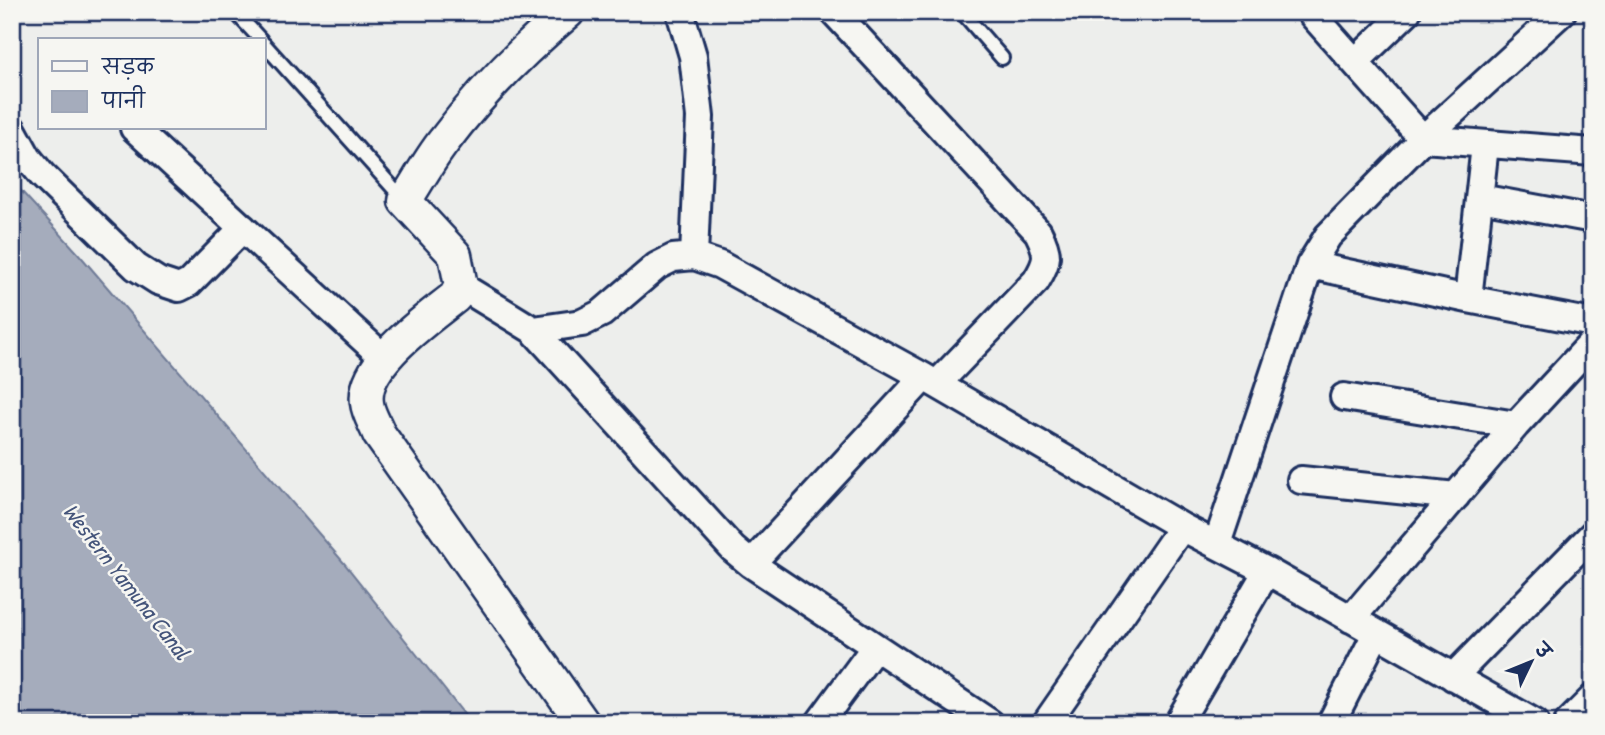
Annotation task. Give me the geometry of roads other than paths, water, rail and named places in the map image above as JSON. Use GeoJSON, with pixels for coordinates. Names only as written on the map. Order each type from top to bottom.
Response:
{"type":"FeatureCollection","features":[{"type":"Feature","properties":{"kind":"street"},"geometry":{"type":"LineString","coordinates":[[568,12],[510,66],[477,102],[443,142],[405,201],[455,255],[461,286],[455,297],[384,358],[370,382],[367,402],[379,434],[583,723]]}},
{"type":"Feature","properties":{"kind":"street"},"geometry":{"type":"LineString","coordinates":[[680,12],[692,56],[700,117],[694,256]]}},
{"type":"Feature","properties":{"kind":"street"},"geometry":{"type":"LineString","coordinates":[[751,564],[931,380],[1036,281],[1046,265],[1046,248],[1038,232],[834,12]]}},
{"type":"Feature","properties":{"kind":"street"},"geometry":{"type":"LineString","coordinates":[[1310,12],[1423,139],[1590,150]]}},
{"type":"Feature","properties":{"kind":"street"},"geometry":{"type":"LineString","coordinates":[[1355,62],[1407,12]]}},
{"type":"Feature","properties":{"kind":"street"},"geometry":{"type":"LineString","coordinates":[[1217,544],[1310,265],[1328,236],[1423,139],[1562,12]]}},
{"type":"Feature","properties":{"kind":"street"},"geometry":{"type":"LineString","coordinates":[[12,130],[28,158],[42,175],[136,267],[158,281],[178,288],[190,283],[243,228]]}},
{"type":"Feature","properties":{"kind":"street"},"geometry":{"type":"LineString","coordinates":[[136,130],[384,358]]}},
{"type":"Feature","properties":{"kind":"street"},"geometry":{"type":"LineString","coordinates":[[1468,299],[1485,145]]}},
{"type":"Feature","properties":{"kind":"street"},"geometry":{"type":"LineString","coordinates":[[1480,198],[1593,219]]}},
{"type":"Feature","properties":{"kind":"street"},"geometry":{"type":"LineString","coordinates":[[533,330],[582,323],[602,313],[657,266],[673,258],[694,256],[720,265],[931,380],[1182,527],[1267,571],[1535,723]]}},
{"type":"Feature","properties":{"kind":"street"},"geometry":{"type":"LineString","coordinates":[[1310,265],[1593,323]]}},
{"type":"Feature","properties":{"kind":"street"},"geometry":{"type":"LineString","coordinates":[[461,286],[533,330],[733,549],[751,564],[990,723]]}},
{"type":"Feature","properties":{"kind":"street"},"geometry":{"type":"LineString","coordinates":[[1351,619],[1516,425],[1593,342]]}},
{"type":"Feature","properties":{"kind":"street"},"geometry":{"type":"LineString","coordinates":[[1344,397],[1516,425]]}},
{"type":"Feature","properties":{"kind":"street"},"geometry":{"type":"LineString","coordinates":[[1301,480],[1457,496]]}},
{"type":"Feature","properties":{"kind":"street"},"geometry":{"type":"LineString","coordinates":[[1046,723],[1182,527]]}},
{"type":"Feature","properties":{"kind":"street"},"geometry":{"type":"LineString","coordinates":[[1453,677],[1593,534]]}},
{"type":"Feature","properties":{"kind":"street"},"geometry":{"type":"LineString","coordinates":[[1178,723],[1267,571]]}},
{"type":"Feature","properties":{"kind":"street"},"geometry":{"type":"LineString","coordinates":[[1331,723],[1376,634]]}},
{"type":"Feature","properties":{"kind":"street"},"geometry":{"type":"LineString","coordinates":[[819,723],[875,648]]}},
{"type":"Feature","properties":{"kind":"street"},"geometry":{"type":"LineString","coordinates":[[1568,723],[1593,698]]}},
{"type":"Feature","properties":{"kind":"lane"},"geometry":{"type":"LineString","coordinates":[[236,12],[259,38]]}},
{"type":"Feature","properties":{"kind":"lane"},"geometry":{"type":"LineString","coordinates":[[962,12],[1002,58]]}},
{"type":"Feature","properties":{"kind":"lane"},"geometry":{"type":"LineString","coordinates":[[266,46],[405,201]]}},
{"type":"Feature","properties":{"kind":"water","name":"Western Yamuna Canal"},"geometry":{"type":"Polygon","coordinates":[[[12,181],[77,252],[344,563],[471,723],[12,723],[12,181]]]}}]}
